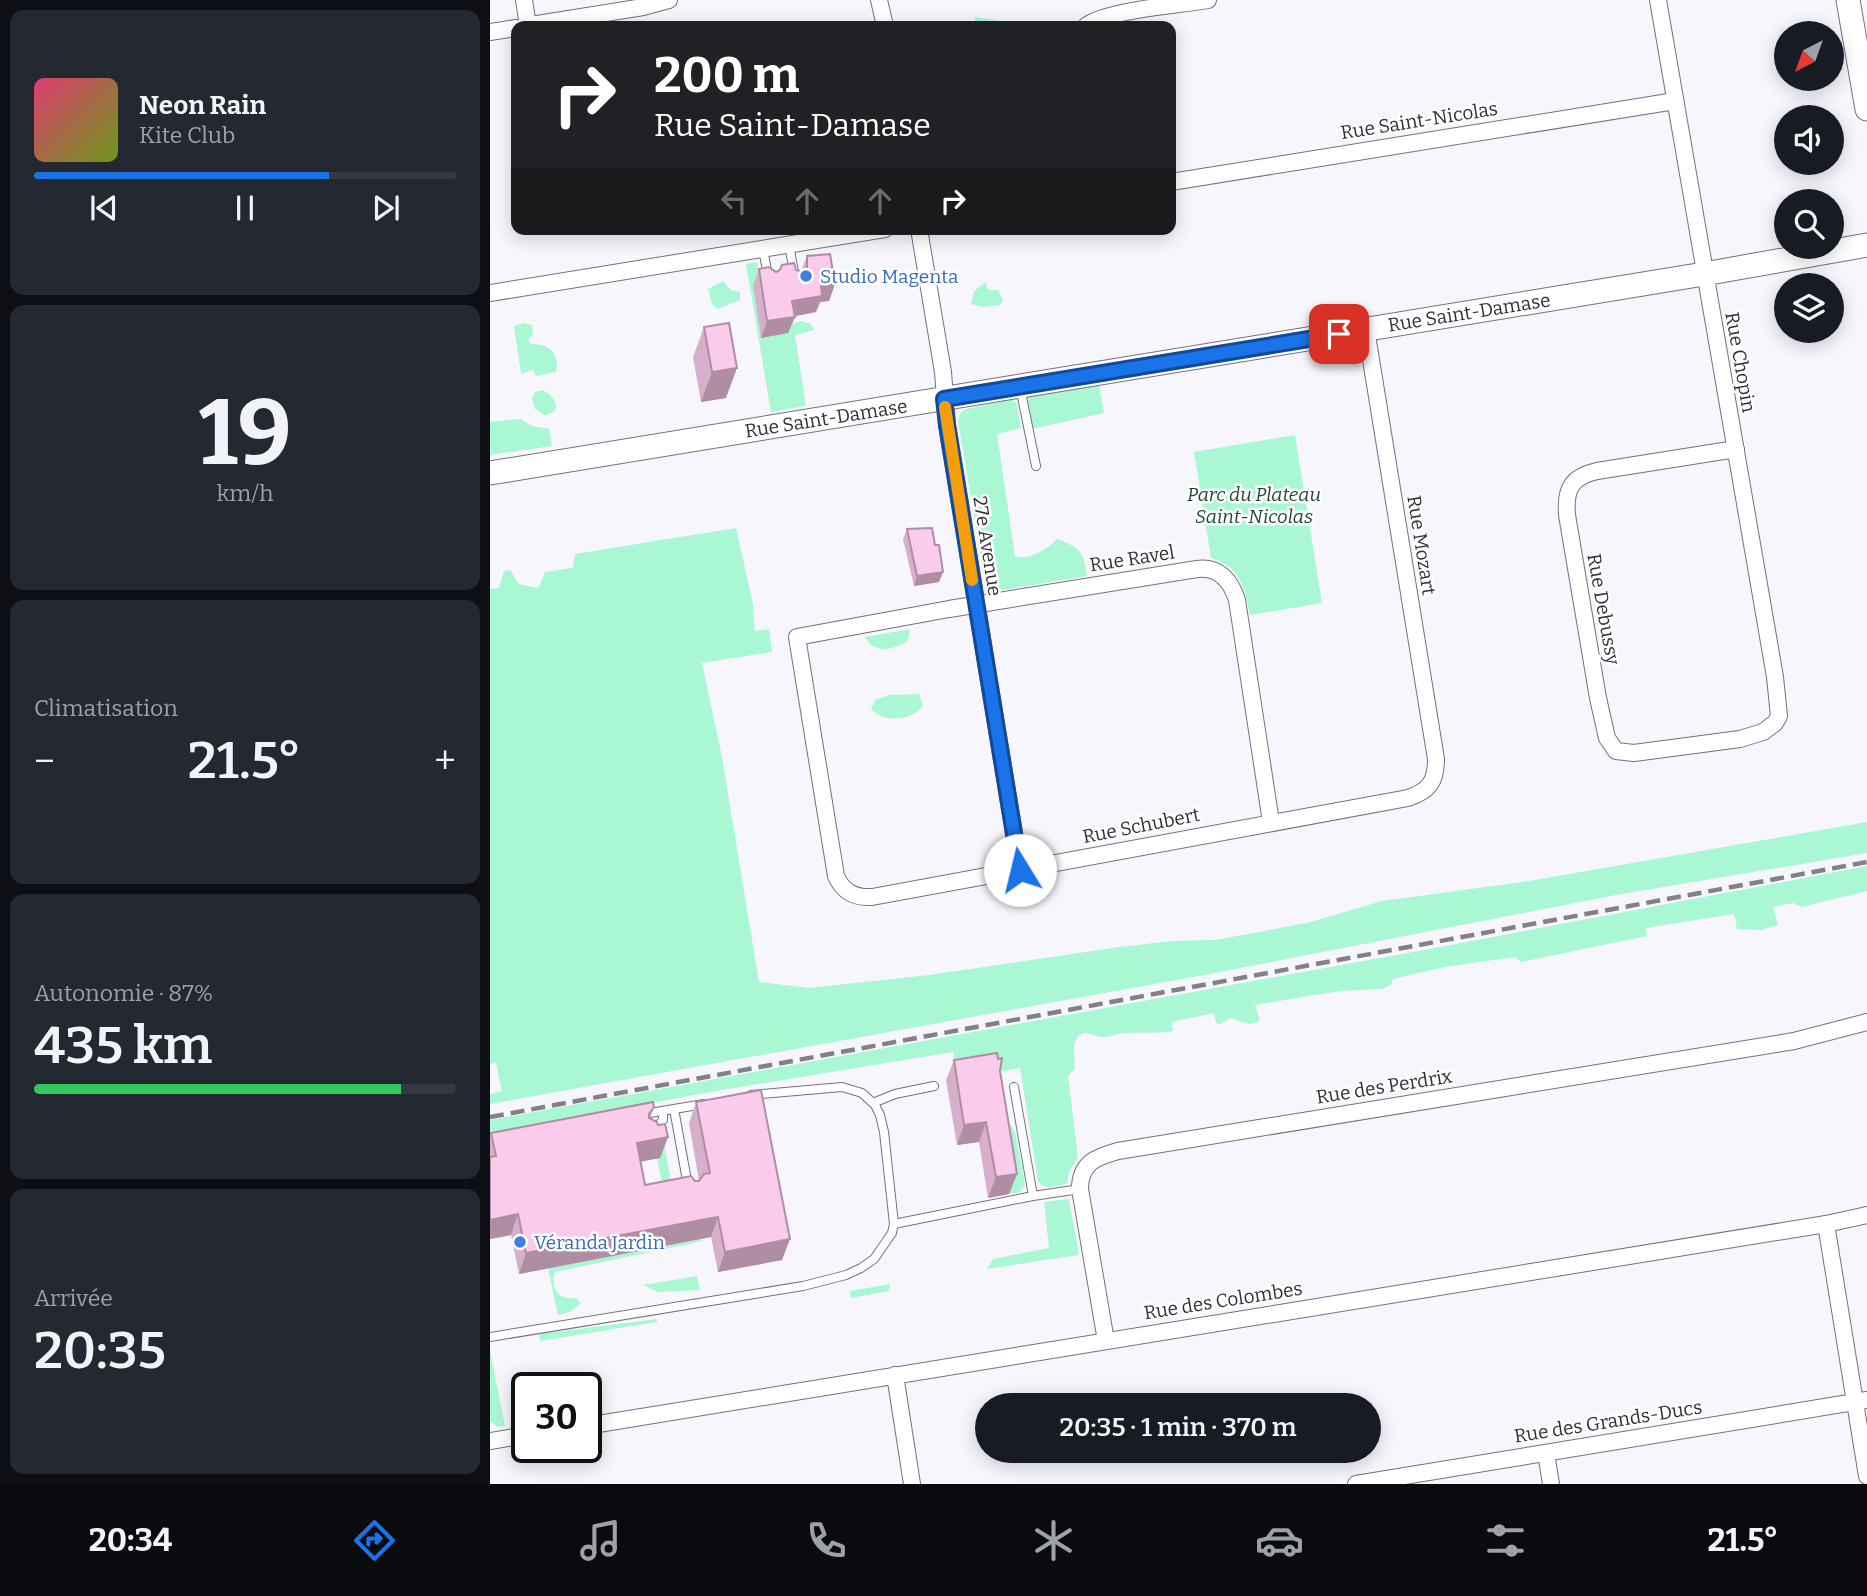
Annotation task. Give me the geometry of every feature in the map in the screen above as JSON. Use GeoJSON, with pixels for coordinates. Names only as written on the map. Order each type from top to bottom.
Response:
{"type":"FeatureCollection","features":[{"type":"Feature","properties":{"kind":"street"},"geometry":{"type":"LineString","coordinates":[[524,0],[526,21]]}},
{"type":"Feature","properties":{"kind":"street"},"geometry":{"type":"LineString","coordinates":[[557,21],[669,0]]}},
{"type":"Feature","properties":{"kind":"street"},"geometry":{"type":"LineString","coordinates":[[878,0],[884,21]]}},
{"type":"Feature","properties":{"kind":"street"},"geometry":{"type":"LineString","coordinates":[[1095,21],[1109,16],[1208,0]]}},
{"type":"Feature","properties":{"kind":"street","name":"Rue Chopin"},"geometry":{"type":"LineString","coordinates":[[1658,0],[1777,686],[1779,716],[1770,728]]}},
{"type":"Feature","properties":{"kind":"street"},"geometry":{"type":"LineString","coordinates":[[1849,0],[1867,109]]}},
{"type":"Feature","properties":{"kind":"street"},"geometry":{"type":"LineString","coordinates":[[490,32],[511,29]]}},
{"type":"Feature","properties":{"kind":"street","name":"Rue Saint-Nicolas"},"geometry":{"type":"LineString","coordinates":[[1176,180],[1675,101]]}},
{"type":"Feature","properties":{"kind":"street"},"geometry":{"type":"LineString","coordinates":[[490,293],[849,235]]}},
{"type":"Feature","properties":{"kind":"street","name":"27e Avenue"},"geometry":{"type":"LineString","coordinates":[[920,235],[943,372],[944,399],[976,605],[1020,870]]}},
{"type":"Feature","properties":{"kind":"street","name":"Rue Saint-Damase"},"geometry":{"type":"LineString","coordinates":[[490,472],[1704,274],[1867,245]]}},
{"type":"Feature","properties":{"kind":"street","name":"Rue Mozart"},"geometry":{"type":"LineString","coordinates":[[1366,329],[1436,767]]}},
{"type":"Feature","properties":{"kind":"street","name":"Rue Debussy"},"geometry":{"type":"LineString","coordinates":[[1736,449],[1584,474],[1574,482],[1568,493],[1567,515],[1610,745],[1616,751],[1634,753],[1740,739],[1770,728]]}},
{"type":"Feature","properties":{"kind":"street","name":"Rue Ravel"},"geometry":{"type":"LineString","coordinates":[[797,637],[1197,569],[1205,568],[1221,573],[1233,588],[1237,600],[1271,822]]}},
{"type":"Feature","properties":{"kind":"street","name":"Rue Schubert"},"geometry":{"type":"LineString","coordinates":[[797,637],[836,876],[844,888],[854,895],[872,897],[1408,798],[1431,786],[1436,767]]}},
{"type":"Feature","properties":{"kind":"street","name":"Rue des Perdrix"},"geometry":{"type":"LineString","coordinates":[[1080,1189],[1080,1180],[1086,1166],[1098,1157],[1118,1152],[1794,1041],[1867,1022]]}},
{"type":"Feature","properties":{"kind":"street"},"geometry":{"type":"LineString","coordinates":[[1080,1189],[1106,1341]]}},
{"type":"Feature","properties":{"kind":"street","name":"Rue des Colombes"},"geometry":{"type":"LineString","coordinates":[[602,1423],[1826,1224],[1867,1215]]}},
{"type":"Feature","properties":{"kind":"street"},"geometry":{"type":"LineString","coordinates":[[1826,1224],[1861,1401],[1867,1476]]}},
{"type":"Feature","properties":{"kind":"street"},"geometry":{"type":"LineString","coordinates":[[895,1375],[912,1484]]}},
{"type":"Feature","properties":{"kind":"street","name":"Rue des Grands-Ducs"},"geometry":{"type":"LineString","coordinates":[[1356,1484],[1861,1401]]}},
{"type":"Feature","properties":{"kind":"street"},"geometry":{"type":"LineString","coordinates":[[490,1441],[511,1438]]}},
{"type":"Feature","properties":{"kind":"street"},"geometry":{"type":"LineString","coordinates":[[1546,1452],[1551,1484]]}},
{"type":"Feature","properties":{"kind":"lane"},"geometry":{"type":"LineString","coordinates":[[789,245],[796,282]]}},
{"type":"Feature","properties":{"kind":"lane"},"geometry":{"type":"LineString","coordinates":[[763,249],[769,282]]}},
{"type":"Feature","properties":{"kind":"lane"},"geometry":{"type":"LineString","coordinates":[[1020,386],[1035,466]]}},
{"type":"Feature","properties":{"kind":"lane"},"geometry":{"type":"LineString","coordinates":[[873,1102],[895,1094],[934,1086]]}},
{"type":"Feature","properties":{"kind":"lane"},"geometry":{"type":"LineString","coordinates":[[490,1338],[827,1280],[846,1275],[874,1259],[887,1244],[894,1224],[884,1132],[873,1102],[862,1093],[842,1087],[739,1097]]}},
{"type":"Feature","properties":{"kind":"lane"},"geometry":{"type":"LineString","coordinates":[[1014,1087],[1033,1196]]}},
{"type":"Feature","properties":{"kind":"lane"},"geometry":{"type":"LineString","coordinates":[[637,1116],[713,1102]]}},
{"type":"Feature","properties":{"kind":"lane"},"geometry":{"type":"LineString","coordinates":[[674,1109],[690,1195]]}},
{"type":"Feature","properties":{"kind":"lane"},"geometry":{"type":"LineString","coordinates":[[648,1136],[663,1120],[663,1111]]}},
{"type":"Feature","properties":{"kind":"lane"},"geometry":{"type":"LineString","coordinates":[[894,1224],[1080,1189]]}},
{"type":"Feature","properties":{"kind":"green space"},"geometry":{"type":"Polygon","coordinates":[[[974,17],[1001,21],[975,21],[974,17]]]}},
{"type":"Feature","properties":{"kind":"green space"},"geometry":{"type":"Polygon","coordinates":[[[757,262],[761,284],[786,280],[793,324],[801,321],[811,324],[814,330],[795,335],[806,406],[771,412],[746,264],[757,262]]]}},
{"type":"Feature","properties":{"kind":"green space"},"geometry":{"type":"Polygon","coordinates":[[[723,281],[731,290],[740,292],[740,300],[718,309],[712,304],[708,289],[723,281]]]}},
{"type":"Feature","properties":{"kind":"green space"},"geometry":{"type":"Polygon","coordinates":[[[986,282],[988,290],[998,290],[1003,300],[1000,305],[983,307],[971,304],[974,291],[986,282]]]}},
{"type":"Feature","properties":{"kind":"green space"},"geometry":{"type":"Polygon","coordinates":[[[523,323],[532,325],[533,334],[528,340],[531,344],[548,348],[555,355],[556,372],[536,376],[533,370],[521,374],[514,326],[523,323]]]}},
{"type":"Feature","properties":{"kind":"green space"},"geometry":{"type":"Polygon","coordinates":[[[1099,385],[1104,413],[1032,429],[1029,397],[1099,385]]]}},
{"type":"Feature","properties":{"kind":"green space"},"geometry":{"type":"Polygon","coordinates":[[[543,390],[556,404],[554,411],[544,415],[535,409],[532,398],[535,392],[543,390]]]}},
{"type":"Feature","properties":{"kind":"green space"},"geometry":{"type":"Polygon","coordinates":[[[1012,399],[1017,404],[1021,428],[997,434],[1015,556],[1032,555],[1057,539],[1080,552],[1087,576],[997,591],[990,588],[985,581],[958,421],[961,412],[966,409],[1012,399]]]}},
{"type":"Feature","properties":{"kind":"green space"},"geometry":{"type":"Polygon","coordinates":[[[521,419],[532,426],[549,429],[552,446],[490,455],[490,422],[521,419]]]}},
{"type":"Feature","properties":{"kind":"green space","name":"Parc du Plateau Saint-Nicolas"},"geometry":{"type":"Polygon","coordinates":[[[1295,435],[1322,603],[1250,615],[1240,579],[1229,566],[1211,558],[1194,452],[1295,435]]]}},
{"type":"Feature","properties":{"kind":"green space"},"geometry":{"type":"Polygon","coordinates":[[[736,528],[753,604],[755,631],[769,629],[772,652],[702,663],[722,757],[759,982],[809,988],[929,975],[1119,947],[1172,941],[1215,940],[1307,923],[1382,901],[1529,881],[1867,822],[1867,853],[1616,895],[1210,974],[490,1104],[490,1094],[502,1091],[496,1063],[490,1064],[490,589],[499,588],[504,571],[510,570],[519,584],[537,588],[545,572],[573,568],[575,554],[736,528]]]}},
{"type":"Feature","properties":{"kind":"green space"},"geometry":{"type":"Polygon","coordinates":[[[910,629],[908,641],[896,647],[879,649],[865,637],[910,629]]]}},
{"type":"Feature","properties":{"kind":"green space"},"geometry":{"type":"Polygon","coordinates":[[[919,694],[923,706],[912,715],[883,717],[871,709],[875,700],[889,695],[919,694]]]}},
{"type":"Feature","properties":{"kind":"green space"},"geometry":{"type":"Polygon","coordinates":[[[1867,866],[1867,891],[1802,907],[1793,903],[1773,907],[1778,925],[1761,930],[1737,929],[1734,914],[1646,928],[1647,936],[1521,962],[1515,957],[1444,967],[1393,979],[1391,985],[1382,989],[1340,991],[1255,1005],[1260,1020],[1253,1023],[1231,1018],[1220,1024],[1216,1023],[1214,1013],[1172,1022],[1173,1031],[1123,1033],[1104,1037],[1083,1034],[1075,1041],[1075,1068],[1068,1076],[1078,1157],[1069,1172],[1067,1184],[1049,1187],[1042,1186],[1038,1181],[1020,1068],[957,1079],[953,1052],[716,1091],[490,1133],[490,1120],[1440,947],[1867,866]]]}},
{"type":"Feature","properties":{"kind":"green space"},"geometry":{"type":"Polygon","coordinates":[[[1011,1126],[1015,1131],[1025,1185],[1020,1192],[1010,1194],[998,1129],[1011,1126]]]}},
{"type":"Feature","properties":{"kind":"green space"},"geometry":{"type":"Polygon","coordinates":[[[663,1138],[674,1198],[665,1200],[657,1158],[660,1158],[663,1138]]]}},
{"type":"Feature","properties":{"kind":"green space"},"geometry":{"type":"Polygon","coordinates":[[[1069,1199],[1079,1255],[987,1269],[993,1259],[1049,1248],[1044,1202],[1069,1199]]]}},
{"type":"Feature","properties":{"kind":"green space"},"geometry":{"type":"Polygon","coordinates":[[[702,1239],[703,1241],[555,1272],[557,1292],[564,1297],[576,1298],[581,1303],[570,1312],[558,1315],[548,1268],[702,1239]]]}},
{"type":"Feature","properties":{"kind":"green space"},"geometry":{"type":"Polygon","coordinates":[[[697,1276],[700,1290],[658,1292],[643,1285],[697,1276]]]}},
{"type":"Feature","properties":{"kind":"green space"},"geometry":{"type":"Polygon","coordinates":[[[890,1284],[889,1291],[851,1298],[850,1291],[890,1284]]]}},
{"type":"Feature","properties":{"kind":"green space"},"geometry":{"type":"Polygon","coordinates":[[[657,1319],[657,1322],[540,1341],[539,1334],[657,1319]]]}},
{"type":"Feature","properties":{"kind":"green space"},"geometry":{"type":"Polygon","coordinates":[[[490,1350],[505,1426],[499,1427],[490,1422],[490,1350]]]}},
{"type":"Feature","properties":{"kind":"building"},"geometry":{"type":"Polygon","coordinates":[[[830,254],[835,284],[821,286],[822,296],[792,301],[795,317],[767,321],[759,269],[769,267],[776,272],[782,265],[794,263],[796,270],[803,272],[807,267],[807,256],[830,254]]]}},
{"type":"Feature","properties":{"kind":"building"},"geometry":{"type":"Polygon","coordinates":[[[729,323],[737,368],[712,372],[704,327],[729,323]]]}},
{"type":"Feature","properties":{"kind":"building"},"geometry":{"type":"Polygon","coordinates":[[[932,528],[935,545],[939,545],[943,572],[917,576],[907,529],[932,528]]]}},
{"type":"Feature","properties":{"kind":"building"},"geometry":{"type":"Polygon","coordinates":[[[997,1053],[998,1059],[1002,1058],[1000,1071],[1017,1174],[996,1177],[986,1122],[964,1125],[954,1060],[997,1053]]]}},
{"type":"Feature","properties":{"kind":"building"},"geometry":{"type":"Polygon","coordinates":[[[761,1090],[790,1239],[725,1252],[718,1217],[526,1253],[518,1214],[490,1220],[490,1157],[496,1156],[491,1133],[653,1102],[654,1107],[649,1118],[658,1125],[665,1124],[668,1137],[637,1143],[645,1185],[691,1176],[695,1181],[699,1181],[704,1174],[710,1173],[696,1102],[761,1090]]]}},
{"type":"Feature","properties":{"kind":"railway"},"geometry":{"type":"LineString","coordinates":[[490,1117],[1867,862]]}},
{"type":"Feature","properties":{"kind":"slow traffic"},"geometry":{"type":"LineString","coordinates":[[945,407],[972,580]]}},
{"type":"Feature","properties":{"kind":"place","name":"Studio Magenta"},"geometry":{"type":"Point","coordinates":[806,276]}},
{"type":"Feature","properties":{"kind":"place","name":"Véranda Jardin"},"geometry":{"type":"Point","coordinates":[520,1242]}},
{"type":"Feature","properties":{"kind":"route"},"geometry":{"type":"LineString","coordinates":[[1020,870],[944,399],[1339,334]]}}]}
